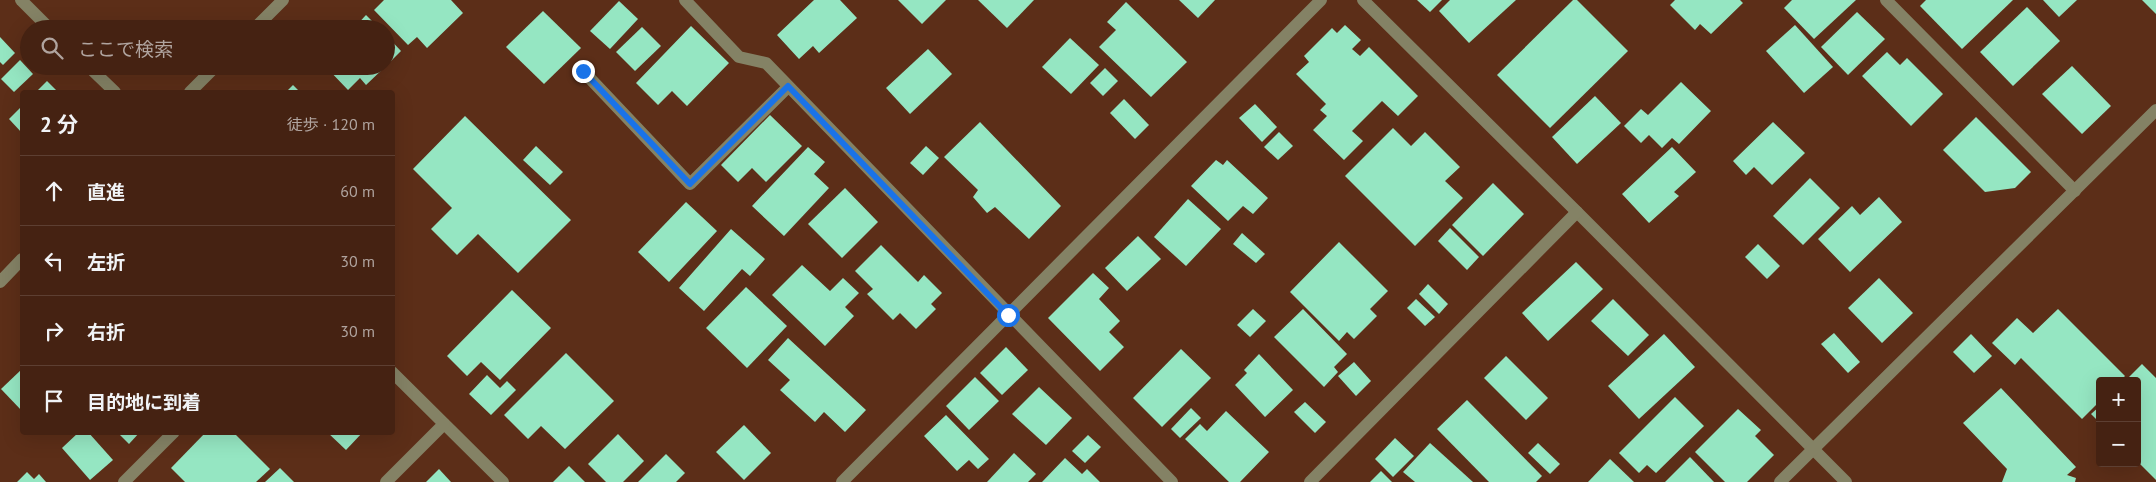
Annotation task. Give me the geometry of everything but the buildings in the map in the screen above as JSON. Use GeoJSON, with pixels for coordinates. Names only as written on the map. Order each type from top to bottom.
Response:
{"type":"FeatureCollection","features":[{"type":"Feature","properties":{"kind":"street"},"geometry":{"type":"LineString","coordinates":[[21,0],[41,20]]}},
{"type":"Feature","properties":{"kind":"street"},"geometry":{"type":"LineString","coordinates":[[263,20],[283,0]]}},
{"type":"Feature","properties":{"kind":"street"},"geometry":{"type":"LineString","coordinates":[[685,0],[739,57],[766,63],[1008,315],[1172,482]]}},
{"type":"Feature","properties":{"kind":"street"},"geometry":{"type":"LineString","coordinates":[[842,482],[1321,0]]}},
{"type":"Feature","properties":{"kind":"street"},"geometry":{"type":"LineString","coordinates":[[1363,0],[1578,212],[1812,450],[1846,482]]}},
{"type":"Feature","properties":{"kind":"street"},"geometry":{"type":"LineString","coordinates":[[1886,0],[2074,192]]}},
{"type":"Feature","properties":{"kind":"street"},"geometry":{"type":"LineString","coordinates":[[583,71],[690,184],[788,86]]}},
{"type":"Feature","properties":{"kind":"street"},"geometry":{"type":"LineString","coordinates":[[97,75],[113,90]]}},
{"type":"Feature","properties":{"kind":"street"},"geometry":{"type":"LineString","coordinates":[[192,90],[207,75]]}},
{"type":"Feature","properties":{"kind":"street"},"geometry":{"type":"LineString","coordinates":[[1780,482],[2156,110]]}},
{"type":"Feature","properties":{"kind":"street"},"geometry":{"type":"LineString","coordinates":[[1310,482],[1578,212]]}},
{"type":"Feature","properties":{"kind":"street"},"geometry":{"type":"LineString","coordinates":[[0,282],[20,261]]}},
{"type":"Feature","properties":{"kind":"street"},"geometry":{"type":"LineString","coordinates":[[395,375],[503,482]]}},
{"type":"Feature","properties":{"kind":"street"},"geometry":{"type":"LineString","coordinates":[[386,482],[444,424]]}},
{"type":"Feature","properties":{"kind":"street"},"geometry":{"type":"LineString","coordinates":[[124,482],[171,435]]}},
{"type":"Feature","properties":{"kind":"route"},"geometry":{"type":"LineString","coordinates":[[583,71],[690,184],[788,86],[1008,315]]}}]}
